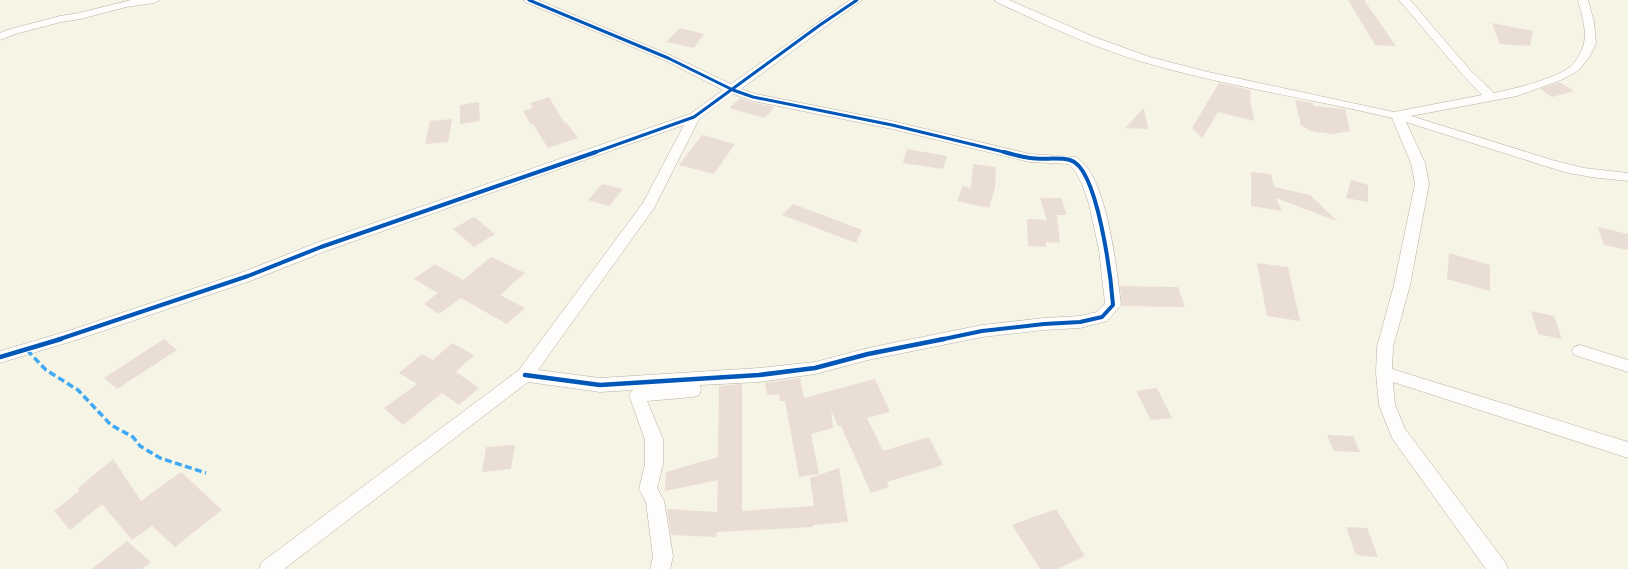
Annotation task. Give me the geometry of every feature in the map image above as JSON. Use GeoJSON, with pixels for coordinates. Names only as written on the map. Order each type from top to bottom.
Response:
{"type":"FeatureCollection","features":[{"type":"Feature","properties":{"kind":"street"},"geometry":{"type":"LineString","coordinates":[[0,37],[11,32],[60,19],[80,16],[126,2],[154,0]]}},
{"type":"Feature","properties":{"kind":"street"},"geometry":{"type":"LineString","coordinates":[[525,375],[600,385],[759,375],[815,368],[868,354],[982,331],[1044,324],[1080,322],[1102,316],[1113,304],[1110,273],[1092,190],[1077,163],[1071,160],[1030,158],[892,125],[753,97],[733,90],[668,58],[543,2],[529,0]]}},
{"type":"Feature","properties":{"kind":"street"},"geometry":{"type":"LineString","coordinates":[[0,357],[100,326],[248,276],[321,247],[694,117],[820,25],[857,0]]}},
{"type":"Feature","properties":{"kind":"street"},"geometry":{"type":"LineString","coordinates":[[1000,0],[1105,44],[1146,59],[1210,75],[1396,116],[1434,126],[1532,159],[1570,169],[1593,174],[1628,177]]}},
{"type":"Feature","properties":{"kind":"street"},"geometry":{"type":"LineString","coordinates":[[1404,0],[1466,72],[1491,97]]}},
{"type":"Feature","properties":{"kind":"street"},"geometry":{"type":"LineString","coordinates":[[1396,116],[1513,93],[1557,78],[1574,69],[1584,56],[1590,44],[1589,22],[1583,0]]}},
{"type":"Feature","properties":{"kind":"street"},"geometry":{"type":"LineString","coordinates":[[1396,116],[1418,163],[1422,184],[1402,285],[1385,347],[1384,373],[1387,405],[1398,433],[1498,569]]}},
{"type":"Feature","properties":{"kind":"street"},"geometry":{"type":"LineString","coordinates":[[269,569],[525,375],[649,204],[694,117]]}},
{"type":"Feature","properties":{"kind":"street"},"geometry":{"type":"LineString","coordinates":[[1580,351],[1628,366]]}},
{"type":"Feature","properties":{"kind":"street"},"geometry":{"type":"LineString","coordinates":[[1384,373],[1628,450]]}},
{"type":"Feature","properties":{"kind":"street"},"geometry":{"type":"LineString","coordinates":[[660,569],[663,556],[655,501],[648,489],[654,464],[654,439],[650,432],[637,395],[693,390],[690,380]]}},
{"type":"Feature","properties":{"kind":"building"},"geometry":{"type":"Polygon","coordinates":[[[1348,0],[1364,0],[1396,46],[1375,45],[1348,0]]]}},
{"type":"Feature","properties":{"kind":"building"},"geometry":{"type":"Polygon","coordinates":[[[1492,23],[1533,31],[1530,46],[1500,44],[1492,23]]]}},
{"type":"Feature","properties":{"kind":"building"},"geometry":{"type":"Polygon","coordinates":[[[680,28],[704,34],[694,48],[666,42],[680,28]]]}},
{"type":"Feature","properties":{"kind":"building"},"geometry":{"type":"Polygon","coordinates":[[[1559,82],[1574,91],[1552,97],[1540,89],[1559,82]]]}},
{"type":"Feature","properties":{"kind":"building"},"geometry":{"type":"Polygon","coordinates":[[[1219,83],[1251,90],[1250,98],[1254,121],[1218,112],[1202,138],[1192,128],[1219,83]]]}},
{"type":"Feature","properties":{"kind":"building"},"geometry":{"type":"Polygon","coordinates":[[[549,97],[565,124],[567,123],[578,138],[548,148],[533,124],[531,125],[523,111],[533,108],[530,103],[549,97]]]}},
{"type":"Feature","properties":{"kind":"building"},"geometry":{"type":"Polygon","coordinates":[[[740,98],[774,107],[765,118],[729,108],[740,98]]]}},
{"type":"Feature","properties":{"kind":"building"},"geometry":{"type":"Polygon","coordinates":[[[1295,100],[1313,103],[1313,106],[1345,109],[1350,131],[1333,134],[1310,131],[1301,125],[1295,100]]]}},
{"type":"Feature","properties":{"kind":"building"},"geometry":{"type":"Polygon","coordinates":[[[479,102],[480,121],[460,124],[460,105],[479,102]]]}},
{"type":"Feature","properties":{"kind":"building"},"geometry":{"type":"Polygon","coordinates":[[[1144,108],[1148,129],[1125,128],[1144,108]]]}},
{"type":"Feature","properties":{"kind":"building"},"geometry":{"type":"Polygon","coordinates":[[[452,119],[448,142],[425,144],[430,121],[452,119]]]}},
{"type":"Feature","properties":{"kind":"building"},"geometry":{"type":"Polygon","coordinates":[[[702,135],[735,144],[714,174],[679,165],[702,135]]]}},
{"type":"Feature","properties":{"kind":"building"},"geometry":{"type":"Polygon","coordinates":[[[907,149],[947,156],[943,169],[903,163],[907,149]]]}},
{"type":"Feature","properties":{"kind":"building"},"geometry":{"type":"Polygon","coordinates":[[[973,164],[996,167],[995,188],[989,208],[957,201],[963,186],[971,188],[973,164]]]}},
{"type":"Feature","properties":{"kind":"building"},"geometry":{"type":"Polygon","coordinates":[[[1251,172],[1271,174],[1274,187],[1310,195],[1337,221],[1276,198],[1282,211],[1251,206],[1251,172]]]}},
{"type":"Feature","properties":{"kind":"building"},"geometry":{"type":"Polygon","coordinates":[[[1351,180],[1368,185],[1368,202],[1346,198],[1351,180]]]}},
{"type":"Feature","properties":{"kind":"building"},"geometry":{"type":"Polygon","coordinates":[[[602,184],[623,189],[609,206],[588,200],[602,184]]]}},
{"type":"Feature","properties":{"kind":"building"},"geometry":{"type":"Polygon","coordinates":[[[1040,198],[1061,198],[1067,215],[1057,215],[1060,243],[1046,242],[1046,247],[1028,246],[1027,219],[1047,220],[1040,198]]]}},
{"type":"Feature","properties":{"kind":"building"},"geometry":{"type":"Polygon","coordinates":[[[793,204],[862,230],[856,243],[782,215],[793,204]]]}},
{"type":"Feature","properties":{"kind":"building"},"geometry":{"type":"Polygon","coordinates":[[[474,217],[495,234],[474,247],[453,229],[474,217]]]}},
{"type":"Feature","properties":{"kind":"building"},"geometry":{"type":"Polygon","coordinates":[[[1598,227],[1628,234],[1628,250],[1604,245],[1598,227]]]}},
{"type":"Feature","properties":{"kind":"building"},"geometry":{"type":"Polygon","coordinates":[[[1449,253],[1490,265],[1490,291],[1447,279],[1449,253]]]}},
{"type":"Feature","properties":{"kind":"building"},"geometry":{"type":"Polygon","coordinates":[[[491,257],[525,273],[500,295],[525,308],[507,324],[461,298],[439,314],[424,304],[438,293],[414,279],[435,264],[463,280],[491,257]]]}},
{"type":"Feature","properties":{"kind":"building"},"geometry":{"type":"Polygon","coordinates":[[[1257,263],[1288,267],[1300,321],[1267,316],[1257,263]]]}},
{"type":"Feature","properties":{"kind":"building"},"geometry":{"type":"Polygon","coordinates":[[[1120,286],[1178,287],[1185,307],[1122,306],[1120,286]]]}},
{"type":"Feature","properties":{"kind":"building"},"geometry":{"type":"Polygon","coordinates":[[[1531,311],[1554,316],[1562,339],[1538,334],[1531,311]]]}},
{"type":"Feature","properties":{"kind":"building"},"geometry":{"type":"Polygon","coordinates":[[[164,339],[177,350],[117,389],[104,378],[164,339]]]}},
{"type":"Feature","properties":{"kind":"building"},"geometry":{"type":"Polygon","coordinates":[[[452,343],[474,355],[456,372],[479,388],[459,405],[442,393],[403,425],[384,408],[417,384],[399,373],[422,354],[433,360],[452,343]]]}},
{"type":"Feature","properties":{"kind":"building"},"geometry":{"type":"Polygon","coordinates":[[[800,378],[804,398],[875,379],[890,412],[867,418],[883,451],[929,437],[943,465],[887,482],[889,487],[871,493],[841,426],[838,426],[831,410],[833,428],[811,434],[819,474],[799,477],[785,401],[780,401],[779,394],[767,395],[765,383],[800,378]]]}},
{"type":"Feature","properties":{"kind":"building"},"geometry":{"type":"Polygon","coordinates":[[[742,384],[742,511],[814,506],[810,478],[839,468],[848,522],[813,525],[813,527],[717,532],[716,537],[671,535],[667,509],[717,512],[718,480],[665,491],[666,472],[718,457],[719,386],[742,384]]]}},
{"type":"Feature","properties":{"kind":"building"},"geometry":{"type":"Polygon","coordinates":[[[1157,388],[1172,418],[1151,420],[1136,391],[1157,388]]]}},
{"type":"Feature","properties":{"kind":"building"},"geometry":{"type":"Polygon","coordinates":[[[1327,435],[1353,436],[1360,452],[1334,451],[1327,435]]]}},
{"type":"Feature","properties":{"kind":"building"},"geometry":{"type":"Polygon","coordinates":[[[515,445],[511,469],[482,472],[486,447],[515,445]]]}},
{"type":"Feature","properties":{"kind":"building"},"geometry":{"type":"Polygon","coordinates":[[[113,459],[141,501],[181,472],[222,510],[175,547],[152,526],[132,540],[102,504],[70,530],[54,511],[79,491],[78,488],[113,459]]]}},
{"type":"Feature","properties":{"kind":"building"},"geometry":{"type":"Polygon","coordinates":[[[1056,509],[1085,556],[1057,569],[1040,569],[1012,525],[1056,509]]]}},
{"type":"Feature","properties":{"kind":"building"},"geometry":{"type":"Polygon","coordinates":[[[1346,527],[1367,528],[1378,557],[1356,555],[1346,527]]]}},
{"type":"Feature","properties":{"kind":"building"},"geometry":{"type":"Polygon","coordinates":[[[127,541],[151,562],[142,569],[92,569],[127,541]]]}},
{"type":"Feature","properties":{"kind":"marked path"},"geometry":{"type":"LineString","coordinates":[[27,350],[46,370],[78,390],[111,425],[133,437],[140,446],[160,458],[206,473]]}},
{"type":"Feature","properties":{"kind":"cycle path"},"geometry":{"type":"LineString","coordinates":[[525,375],[600,385],[759,375],[815,368],[868,354],[982,331],[1044,324],[1080,322],[1102,317],[1113,305],[1106,250],[1096,204],[1089,184],[1080,168],[1071,160],[1030,158],[892,125],[753,97],[733,90],[668,58],[529,0]]}},
{"type":"Feature","properties":{"kind":"cycle path"},"geometry":{"type":"LineString","coordinates":[[0,357],[73,335],[248,276],[321,247],[694,117],[820,25],[857,0]]}}]}
